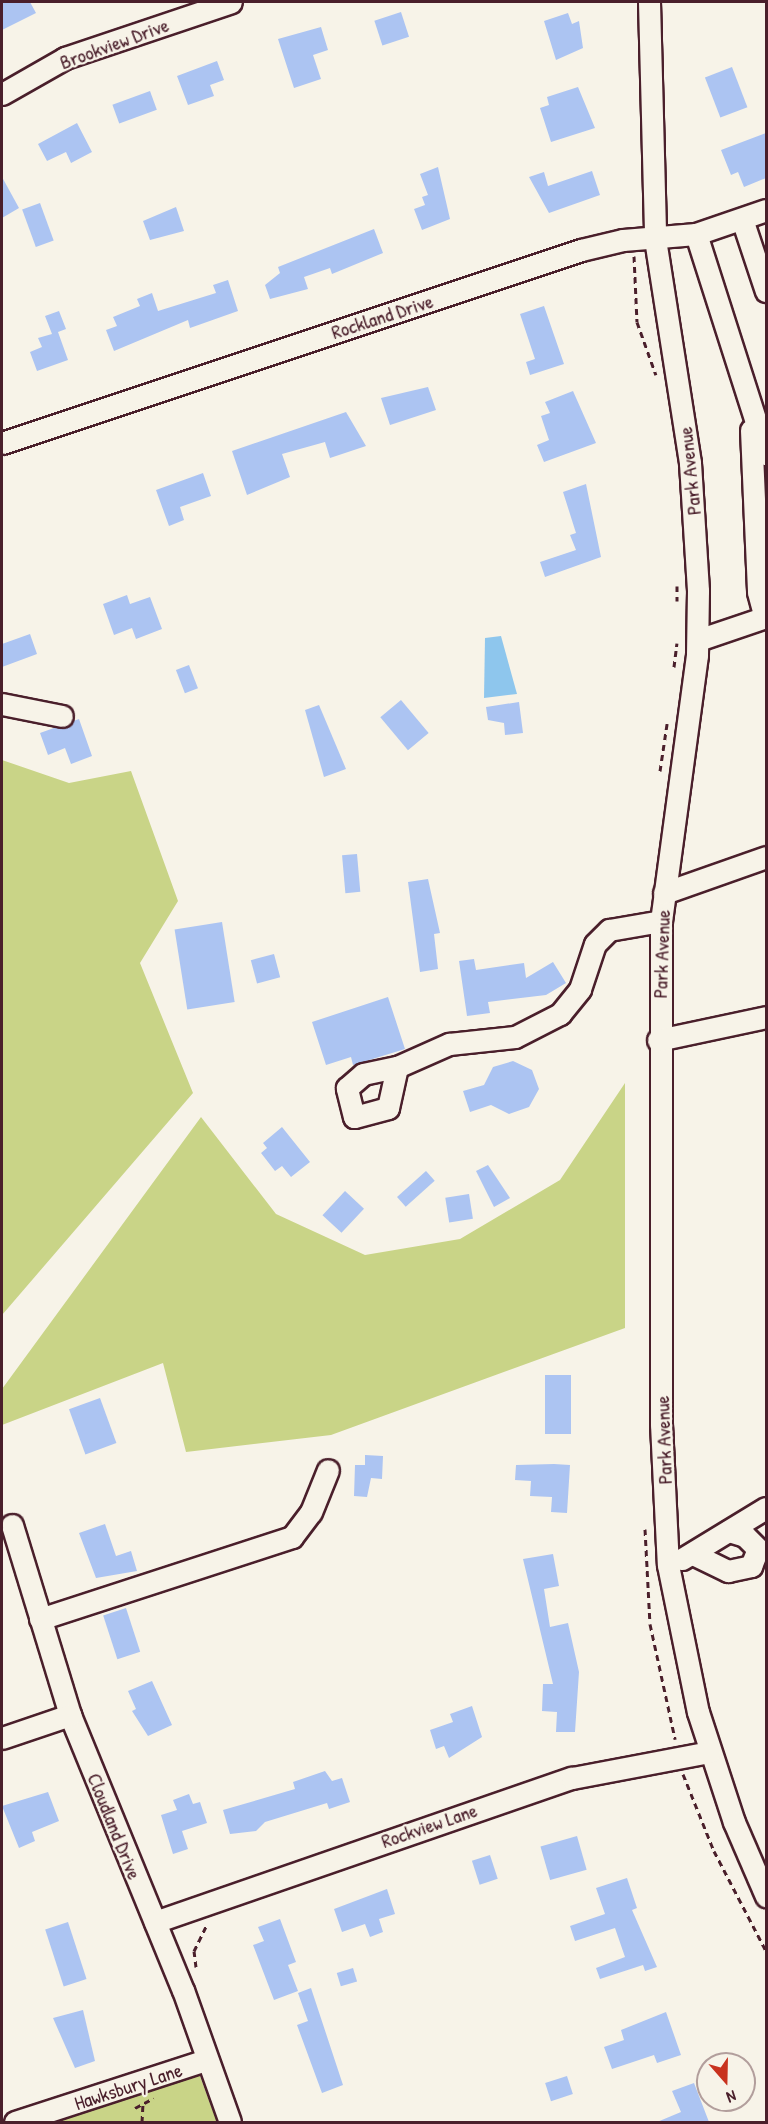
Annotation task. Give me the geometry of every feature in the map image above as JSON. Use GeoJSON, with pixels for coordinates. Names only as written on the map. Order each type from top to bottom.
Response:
{"type":"FeatureCollection","features":[{"type":"Feature","properties":{"kind":"street","name":"Brookview Drive"},"geometry":{"type":"LineString","coordinates":[[2,94],[65,58],[231,2]]}},
{"type":"Feature","properties":{"kind":"street","name":"Park Avenue"},"geometry":{"type":"LineString","coordinates":[[650,2],[655,239],[690,464],[698,640],[661,921],[658,1040],[668,1565],[682,1653],[710,1752],[766,1896]]}},
{"type":"Feature","properties":{"kind":"street","name":"Rockland Drive"},"geometry":{"type":"LineString","coordinates":[[2,443],[581,250],[696,234],[766,210]]}},
{"type":"Feature","properties":{"kind":"street"},"geometry":{"type":"LineString","coordinates":[[742,219],[766,291]]}},
{"type":"Feature","properties":{"kind":"street"},"geometry":{"type":"LineString","coordinates":[[696,234],[766,454]]}},
{"type":"Feature","properties":{"kind":"street"},"geometry":{"type":"LineString","coordinates":[[698,640],[766,618],[758,592],[750,408]]}},
{"type":"Feature","properties":{"kind":"street"},"geometry":{"type":"LineString","coordinates":[[2,704],[62,716]]}},
{"type":"Feature","properties":{"kind":"street"},"geometry":{"type":"LineString","coordinates":[[664,893],[766,857]]}},
{"type":"Feature","properties":{"kind":"street"},"geometry":{"type":"LineString","coordinates":[[397,1067],[449,1044],[514,1037],[560,1014],[580,989],[595,944],[609,930],[661,921]]}},
{"type":"Feature","properties":{"kind":"street"},"geometry":{"type":"LineString","coordinates":[[658,1040],[766,1017]]}},
{"type":"Feature","properties":{"kind":"street"},"geometry":{"type":"LineString","coordinates":[[40,1619],[292,1537],[311,1512],[328,1470]]}},
{"type":"Feature","properties":{"kind":"street"},"geometry":{"type":"LineString","coordinates":[[668,1565],[693,1554],[766,1508]]}},
{"type":"Feature","properties":{"kind":"street","name":"Cloudland Drive"},"geometry":{"type":"LineString","coordinates":[[12,1525],[70,1715],[155,1922],[230,2122]]}},
{"type":"Feature","properties":{"kind":"street"},"geometry":{"type":"LineString","coordinates":[[693,1554],[720,1569],[739,1572],[751,1566],[758,1549],[745,1536],[729,1531]]}},
{"type":"Feature","properties":{"kind":"street"},"geometry":{"type":"LineString","coordinates":[[2,1738],[70,1715]]}},
{"type":"Feature","properties":{"kind":"street","name":"Rockview Lane"},"geometry":{"type":"LineString","coordinates":[[155,1922],[572,1778],[710,1752]]}},
{"type":"Feature","properties":{"kind":"street","name":"Hawksbury Lane"},"geometry":{"type":"LineString","coordinates":[[15,2122],[206,2060]]}},
{"type":"Feature","properties":{"kind":"path"},"geometry":{"type":"LineString","coordinates":[[676,1780],[685,1781]]}},
{"type":"Feature","properties":{"kind":"path"},"geometry":{"type":"LineString","coordinates":[[196,1975],[194,1951],[212,1921]]}},
{"type":"Feature","properties":{"kind":"path"},"geometry":{"type":"LineString","coordinates":[[135,2108],[165,2090]]}},
{"type":"Feature","properties":{"kind":"path"},"geometry":{"type":"LineString","coordinates":[[142,2122],[143,2105]]}},
{"type":"Feature","properties":{"kind":"green space"},"geometry":{"type":"Polygon","coordinates":[[[2,760],[69,783],[131,771],[178,901],[140,963],[193,1093],[2,1315],[2,760]]]}},
{"type":"Feature","properties":{"kind":"green space"},"geometry":{"type":"Polygon","coordinates":[[[625,1083],[625,1328],[331,1435],[186,1452],[163,1363],[2,1425],[2,1389],[201,1117],[276,1214],[365,1255],[460,1239],[560,1180],[625,1083]]]}},
{"type":"Feature","properties":{"kind":"green space"},"geometry":{"type":"Polygon","coordinates":[[[198,2071],[217,2122],[39,2122],[198,2071]]]}},
{"type":"Feature","properties":{"kind":"water"},"geometry":{"type":"Polygon","coordinates":[[[501,636],[517,694],[484,698],[485,638],[501,636]]]}},
{"type":"Feature","properties":{"kind":"building"},"geometry":{"type":"Polygon","coordinates":[[[2,2],[30,2],[36,13],[2,30],[2,2]]]}},
{"type":"Feature","properties":{"kind":"building"},"geometry":{"type":"Polygon","coordinates":[[[401,12],[409,37],[382,45],[374,21],[401,12]]]}},
{"type":"Feature","properties":{"kind":"building"},"geometry":{"type":"Polygon","coordinates":[[[568,13],[572,24],[579,21],[583,48],[556,60],[544,21],[568,13]]]}},
{"type":"Feature","properties":{"kind":"building"},"geometry":{"type":"Polygon","coordinates":[[[321,27],[328,50],[313,55],[321,79],[294,88],[278,39],[321,27]]]}},
{"type":"Feature","properties":{"kind":"building"},"geometry":{"type":"Polygon","coordinates":[[[217,61],[224,80],[210,85],[214,96],[188,105],[177,76],[217,61]]]}},
{"type":"Feature","properties":{"kind":"building"},"geometry":{"type":"Polygon","coordinates":[[[732,67],[747,107],[720,118],[705,77],[732,67]]]}},
{"type":"Feature","properties":{"kind":"building"},"geometry":{"type":"Polygon","coordinates":[[[578,87],[595,128],[551,142],[540,108],[549,105],[547,97],[578,87]]]}},
{"type":"Feature","properties":{"kind":"building"},"geometry":{"type":"Polygon","coordinates":[[[150,91],[157,110],[119,123],[112,105],[150,91]]]}},
{"type":"Feature","properties":{"kind":"building"},"geometry":{"type":"Polygon","coordinates":[[[77,123],[92,152],[71,163],[66,152],[47,161],[38,144],[77,123]]]}},
{"type":"Feature","properties":{"kind":"building"},"geometry":{"type":"Polygon","coordinates":[[[766,133],[766,178],[744,187],[738,172],[731,175],[721,150],[766,133]]]}},
{"type":"Feature","properties":{"kind":"building"},"geometry":{"type":"Polygon","coordinates":[[[438,167],[450,219],[422,230],[414,209],[425,205],[422,197],[428,195],[420,174],[438,167]]]}},
{"type":"Feature","properties":{"kind":"building"},"geometry":{"type":"Polygon","coordinates":[[[592,171],[600,195],[549,213],[529,177],[544,172],[548,186],[592,171]]]}},
{"type":"Feature","properties":{"kind":"building"},"geometry":{"type":"Polygon","coordinates":[[[2,177],[19,208],[2,218],[2,177]]]}},
{"type":"Feature","properties":{"kind":"building"},"geometry":{"type":"Polygon","coordinates":[[[40,203],[54,241],[36,247],[22,209],[40,203]]]}},
{"type":"Feature","properties":{"kind":"building"},"geometry":{"type":"Polygon","coordinates":[[[176,207],[184,231],[150,240],[143,221],[176,207]]]}},
{"type":"Feature","properties":{"kind":"building"},"geometry":{"type":"Polygon","coordinates":[[[374,229],[383,253],[332,274],[330,268],[304,277],[308,289],[270,299],[265,285],[280,273],[278,267],[374,229]]]}},
{"type":"Feature","properties":{"kind":"building"},"geometry":{"type":"Polygon","coordinates":[[[228,280],[238,311],[190,328],[188,320],[114,351],[106,330],[117,326],[113,317],[140,306],[137,299],[152,293],[158,311],[216,293],[213,285],[228,280]]]}},
{"type":"Feature","properties":{"kind":"building"},"geometry":{"type":"Polygon","coordinates":[[[544,306],[564,364],[530,375],[526,362],[535,359],[520,314],[544,306]]]}},
{"type":"Feature","properties":{"kind":"building"},"geometry":{"type":"Polygon","coordinates":[[[59,311],[66,329],[58,332],[68,360],[37,371],[30,352],[42,347],[38,338],[52,334],[45,316],[59,311]]]}},
{"type":"Feature","properties":{"kind":"building"},"geometry":{"type":"Polygon","coordinates":[[[428,387],[436,410],[390,425],[381,398],[428,387]]]}},
{"type":"Feature","properties":{"kind":"building"},"geometry":{"type":"Polygon","coordinates":[[[573,391],[596,443],[544,462],[537,445],[549,440],[541,416],[550,413],[545,402],[573,391]]]}},
{"type":"Feature","properties":{"kind":"building"},"geometry":{"type":"Polygon","coordinates":[[[346,412],[366,446],[330,458],[325,442],[282,454],[290,477],[247,495],[232,451],[346,412]]]}},
{"type":"Feature","properties":{"kind":"building"},"geometry":{"type":"Polygon","coordinates":[[[203,473],[211,496],[180,507],[184,520],[169,526],[156,490],[203,473]]]}},
{"type":"Feature","properties":{"kind":"building"},"geometry":{"type":"Polygon","coordinates":[[[586,484],[601,557],[545,577],[540,562],[576,550],[570,535],[576,533],[563,492],[586,484]]]}},
{"type":"Feature","properties":{"kind":"building"},"geometry":{"type":"Polygon","coordinates":[[[127,595],[130,604],[150,597],[162,629],[136,639],[132,628],[114,635],[103,604],[127,595]]]}},
{"type":"Feature","properties":{"kind":"building"},"geometry":{"type":"Polygon","coordinates":[[[30,634],[37,654],[2,667],[2,644],[30,634]]]}},
{"type":"Feature","properties":{"kind":"building"},"geometry":{"type":"Polygon","coordinates":[[[189,665],[198,688],[185,693],[176,670],[189,665]]]}},
{"type":"Feature","properties":{"kind":"building"},"geometry":{"type":"Polygon","coordinates":[[[401,700],[429,733],[408,750],[380,717],[401,700]]]}},
{"type":"Feature","properties":{"kind":"building"},"geometry":{"type":"Polygon","coordinates":[[[519,702],[523,733],[505,735],[504,723],[488,720],[486,707],[519,702]]]}},
{"type":"Feature","properties":{"kind":"building"},"geometry":{"type":"Polygon","coordinates":[[[319,705],[346,769],[324,777],[305,710],[319,705]]]}},
{"type":"Feature","properties":{"kind":"building"},"geometry":{"type":"Polygon","coordinates":[[[79,719],[92,756],[71,764],[65,748],[48,755],[40,733],[79,719]]]}},
{"type":"Feature","properties":{"kind":"building"},"geometry":{"type":"Polygon","coordinates":[[[357,854],[360,892],[345,893],[342,855],[357,854]]]}},
{"type":"Feature","properties":{"kind":"building"},"geometry":{"type":"Polygon","coordinates":[[[428,879],[440,933],[434,934],[438,969],[420,972],[408,882],[428,879]]]}},
{"type":"Feature","properties":{"kind":"building"},"geometry":{"type":"Polygon","coordinates":[[[222,922],[235,1002],[187,1010],[175,930],[222,922]]]}},
{"type":"Feature","properties":{"kind":"building"},"geometry":{"type":"Polygon","coordinates":[[[274,954],[280,977],[257,983],[251,960],[274,954]]]}},
{"type":"Feature","properties":{"kind":"building"},"geometry":{"type":"Polygon","coordinates":[[[474,959],[476,970],[524,963],[526,978],[553,962],[566,983],[546,995],[488,1002],[490,1013],[467,1016],[459,961],[474,959]]]}},
{"type":"Feature","properties":{"kind":"building"},"geometry":{"type":"Polygon","coordinates":[[[388,997],[405,1049],[353,1065],[351,1057],[326,1065],[312,1022],[388,997]]]}},
{"type":"Feature","properties":{"kind":"building"},"geometry":{"type":"Polygon","coordinates":[[[513,1061],[532,1070],[539,1089],[529,1107],[509,1114],[491,1105],[470,1112],[463,1091],[484,1085],[493,1067],[513,1061]]]}},
{"type":"Feature","properties":{"kind":"building"},"geometry":{"type":"Polygon","coordinates":[[[282,1127],[310,1162],[291,1177],[282,1166],[275,1171],[261,1153],[267,1148],[263,1143],[282,1127]]]}},
{"type":"Feature","properties":{"kind":"building"},"geometry":{"type":"Polygon","coordinates":[[[488,1165],[510,1198],[494,1207],[476,1171],[488,1165]]]}},
{"type":"Feature","properties":{"kind":"building"},"geometry":{"type":"Polygon","coordinates":[[[426,1171],[435,1181],[406,1207],[397,1197],[426,1171]]]}},
{"type":"Feature","properties":{"kind":"building"},"geometry":{"type":"Polygon","coordinates":[[[345,1191],[364,1209],[342,1233],[322,1215],[345,1191]]]}},
{"type":"Feature","properties":{"kind":"building"},"geometry":{"type":"Polygon","coordinates":[[[469,1194],[473,1219],[449,1222],[445,1198],[469,1194]]]}},
{"type":"Feature","properties":{"kind":"building"},"geometry":{"type":"Polygon","coordinates":[[[545,1375],[571,1375],[571,1434],[545,1434],[545,1375]]]}},
{"type":"Feature","properties":{"kind":"building"},"geometry":{"type":"Polygon","coordinates":[[[100,1398],[116,1443],[85,1454],[69,1409],[100,1398]]]}},
{"type":"Feature","properties":{"kind":"building"},"geometry":{"type":"Polygon","coordinates":[[[365,1455],[383,1456],[382,1479],[371,1478],[367,1497],[354,1496],[355,1465],[365,1465],[365,1455]]]}},
{"type":"Feature","properties":{"kind":"building"},"geometry":{"type":"Polygon","coordinates":[[[516,1465],[570,1465],[567,1513],[551,1512],[552,1497],[530,1496],[531,1481],[515,1480],[516,1465]]]}},
{"type":"Feature","properties":{"kind":"building"},"geometry":{"type":"Polygon","coordinates":[[[105,1524],[116,1556],[131,1551],[137,1571],[96,1578],[79,1533],[105,1524]]]}},
{"type":"Feature","properties":{"kind":"building"},"geometry":{"type":"Polygon","coordinates":[[[553,1554],[559,1586],[544,1589],[550,1627],[568,1623],[579,1672],[575,1732],[556,1732],[557,1712],[542,1711],[543,1684],[553,1684],[523,1559],[553,1554]]]}},
{"type":"Feature","properties":{"kind":"building"},"geometry":{"type":"Polygon","coordinates":[[[126,1608],[140,1652],[117,1659],[103,1615],[126,1608]]]}},
{"type":"Feature","properties":{"kind":"building"},"geometry":{"type":"Polygon","coordinates":[[[152,1681],[172,1725],[148,1736],[132,1711],[136,1709],[128,1691],[152,1681]]]}},
{"type":"Feature","properties":{"kind":"building"},"geometry":{"type":"Polygon","coordinates":[[[472,1706],[482,1737],[449,1758],[444,1746],[436,1749],[430,1730],[453,1722],[450,1714],[472,1706]]]}},
{"type":"Feature","properties":{"kind":"building"},"geometry":{"type":"Polygon","coordinates":[[[325,1771],[332,1781],[342,1778],[350,1802],[329,1809],[327,1803],[265,1822],[256,1831],[230,1834],[223,1810],[295,1789],[293,1782],[325,1771]]]}},
{"type":"Feature","properties":{"kind":"building"},"geometry":{"type":"Polygon","coordinates":[[[48,1792],[59,1821],[32,1832],[35,1841],[19,1848],[2,1806],[48,1792]]]}},
{"type":"Feature","properties":{"kind":"building"},"geometry":{"type":"Polygon","coordinates":[[[189,1794],[193,1804],[200,1802],[207,1823],[182,1831],[188,1849],[173,1854],[161,1815],[177,1810],[173,1800],[189,1794]]]}},
{"type":"Feature","properties":{"kind":"building"},"geometry":{"type":"Polygon","coordinates":[[[577,1836],[587,1870],[550,1880],[540,1846],[577,1836]]]}},
{"type":"Feature","properties":{"kind":"building"},"geometry":{"type":"Polygon","coordinates":[[[490,1855],[498,1879],[480,1885],[472,1861],[490,1855]]]}},
{"type":"Feature","properties":{"kind":"building"},"geometry":{"type":"Polygon","coordinates":[[[627,1878],[637,1908],[632,1910],[657,1967],[645,1971],[643,1965],[600,1979],[596,1968],[625,1957],[615,1928],[575,1941],[570,1926],[605,1914],[596,1888],[627,1878]]]}},
{"type":"Feature","properties":{"kind":"building"},"geometry":{"type":"Polygon","coordinates":[[[387,1889],[395,1914],[379,1919],[383,1932],[370,1937],[365,1924],[342,1932],[334,1909],[387,1889]]]}},
{"type":"Feature","properties":{"kind":"building"},"geometry":{"type":"Polygon","coordinates":[[[280,1919],[296,1962],[288,1965],[298,1991],[274,2000],[253,1945],[264,1941],[258,1927],[280,1919]]]}},
{"type":"Feature","properties":{"kind":"building"},"geometry":{"type":"Polygon","coordinates":[[[68,1922],[87,1979],[64,1986],[45,1929],[68,1922]]]}},
{"type":"Feature","properties":{"kind":"building"},"geometry":{"type":"Polygon","coordinates":[[[353,1968],[357,1981],[341,1986],[337,1973],[353,1968]]]}},
{"type":"Feature","properties":{"kind":"building"},"geometry":{"type":"Polygon","coordinates":[[[311,1988],[343,2085],[322,2093],[297,2025],[308,2021],[298,1993],[311,1988]]]}},
{"type":"Feature","properties":{"kind":"building"},"geometry":{"type":"Polygon","coordinates":[[[83,2010],[95,2061],[75,2068],[53,2018],[83,2010]]]}},
{"type":"Feature","properties":{"kind":"building"},"geometry":{"type":"Polygon","coordinates":[[[666,2012],[681,2055],[657,2063],[654,2055],[612,2069],[604,2047],[624,2040],[621,2030],[666,2012]]]}},
{"type":"Feature","properties":{"kind":"building"},"geometry":{"type":"Polygon","coordinates":[[[567,2076],[573,2094],[551,2101],[545,2083],[567,2076]]]}},
{"type":"Feature","properties":{"kind":"building"},"geometry":{"type":"Polygon","coordinates":[[[694,2083],[696,2112],[705,2112],[709,2122],[657,2122],[681,2112],[672,2091],[694,2083]]]}}]}
